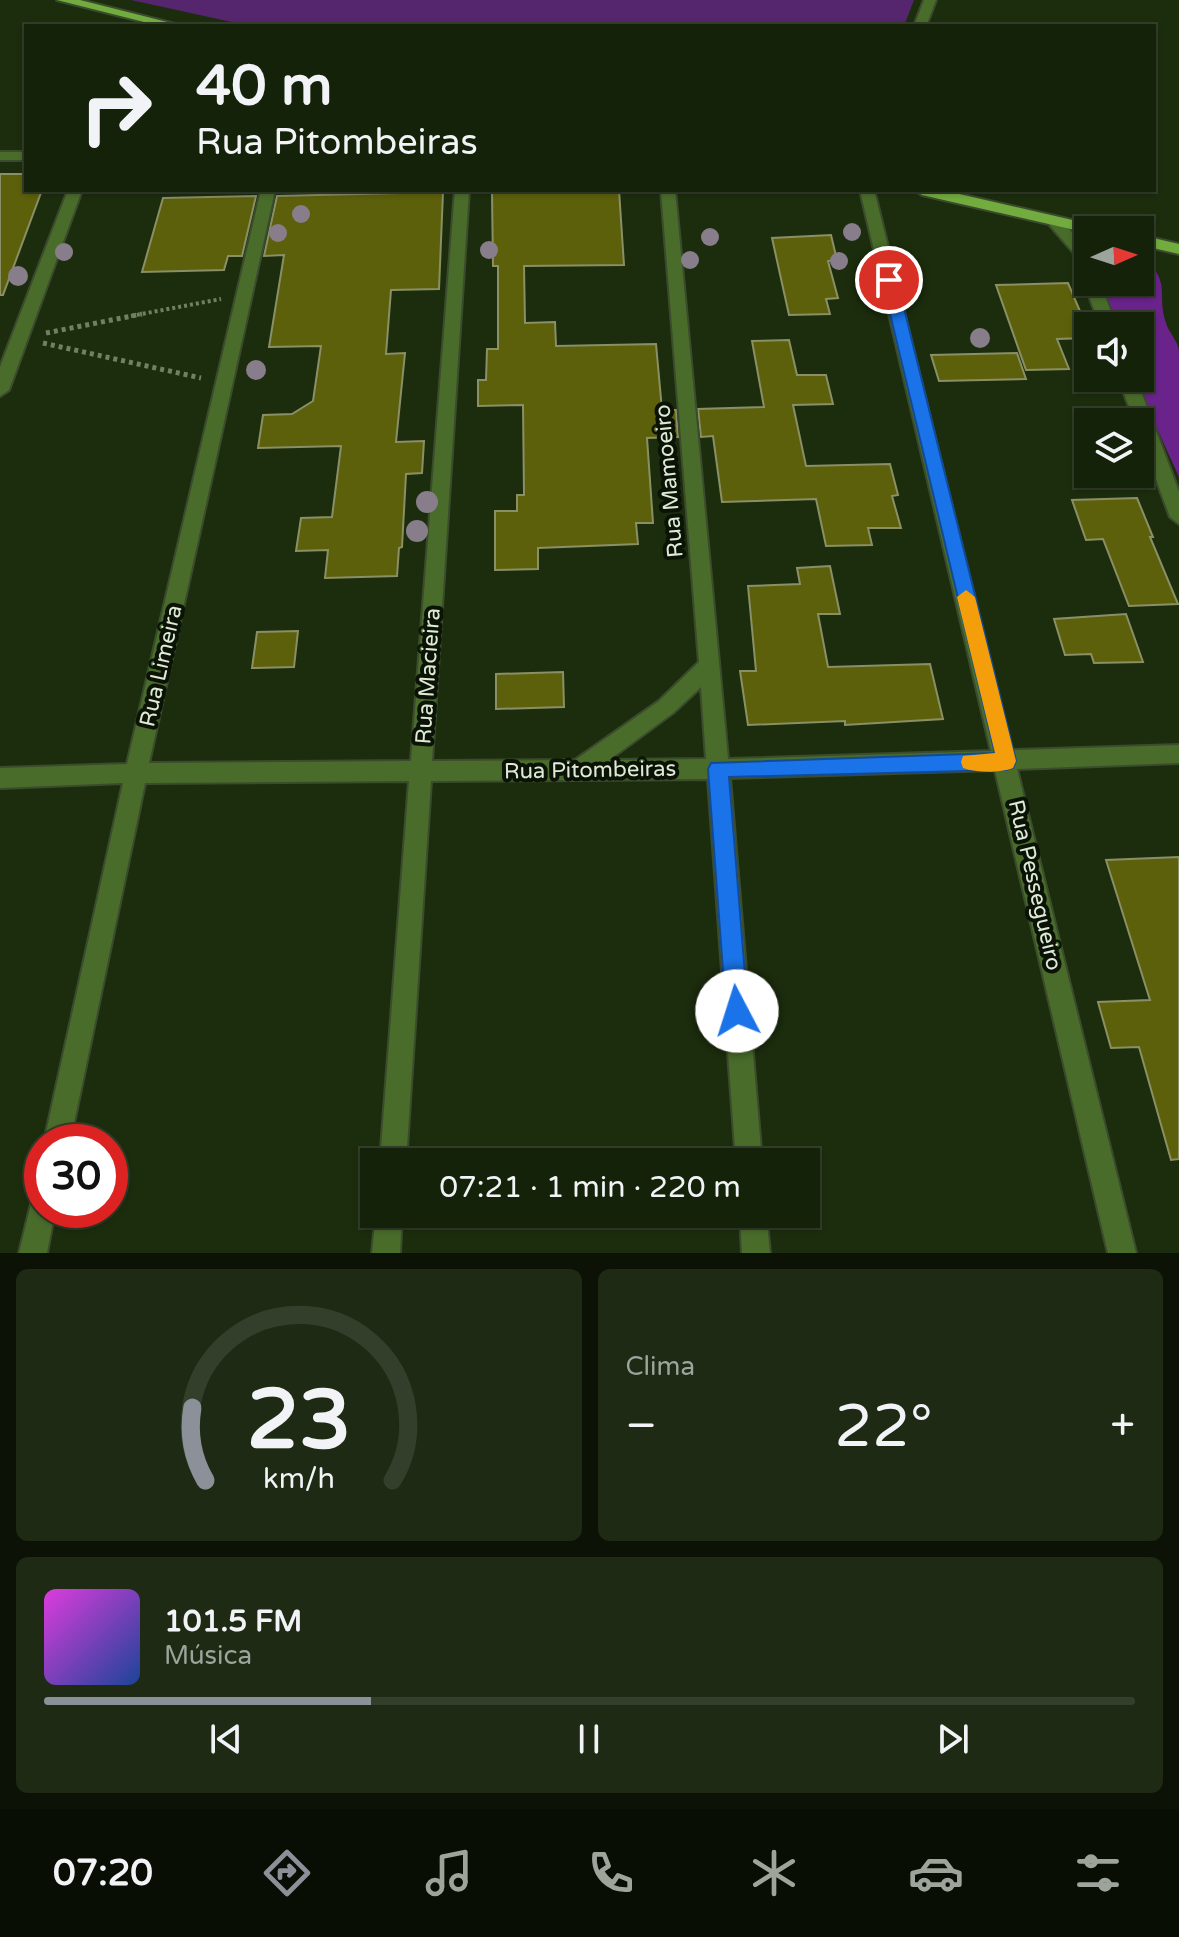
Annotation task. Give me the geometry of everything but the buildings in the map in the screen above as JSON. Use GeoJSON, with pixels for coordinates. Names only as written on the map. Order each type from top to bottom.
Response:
{"type":"FeatureCollection","features":[{"type":"Feature","properties":{"kind":"main road"},"geometry":{"type":"LineString","coordinates":[[63,0],[168,24]]}},
{"type":"Feature","properties":{"kind":"main road"},"geometry":{"type":"LineString","coordinates":[[931,192],[1074,226]]}},
{"type":"Feature","properties":{"kind":"main road"},"geometry":{"type":"LineString","coordinates":[[1154,243],[1179,249]]}},
{"type":"Feature","properties":{"kind":"street"},"geometry":{"type":"LineString","coordinates":[[921,24],[930,0]]}},
{"type":"Feature","properties":{"kind":"street"},"geometry":{"type":"LineString","coordinates":[[0,156],[24,156]]}},
{"type":"Feature","properties":{"kind":"street"},"geometry":{"type":"LineString","coordinates":[[0,390],[74,192]]}},
{"type":"Feature","properties":{"kind":"street","name":"Rua Limeira"},"geometry":{"type":"LineString","coordinates":[[61,1124],[136,773],[268,192]]}},
{"type":"Feature","properties":{"kind":"street","name":"Rua Macieira"},"geometry":{"type":"LineString","coordinates":[[394,1148],[462,192]]}},
{"type":"Feature","properties":{"kind":"street","name":"Rua Mamoeiro"},"geometry":{"type":"LineString","coordinates":[[668,192],[748,1148]]}},
{"type":"Feature","properties":{"kind":"street","name":"Rua Pessegueiro"},"geometry":{"type":"LineString","coordinates":[[867,192],[1122,1253]]}},
{"type":"Feature","properties":{"kind":"street"},"geometry":{"type":"LineString","coordinates":[[1054,221],[1074,243]]}},
{"type":"Feature","properties":{"kind":"street"},"geometry":{"type":"LineString","coordinates":[[1132,392],[1179,517]]}},
{"type":"Feature","properties":{"kind":"street"},"geometry":{"type":"LineString","coordinates":[[579,770],[666,707],[709,665]]}},
{"type":"Feature","properties":{"kind":"street","name":"Rua Pitombeiras"},"geometry":{"type":"LineString","coordinates":[[0,778],[136,773],[718,769],[1179,754]]}},
{"type":"Feature","properties":{"kind":"street"},"geometry":{"type":"LineString","coordinates":[[33,1253],[38,1228]]}},
{"type":"Feature","properties":{"kind":"street"},"geometry":{"type":"LineString","coordinates":[[386,1253],[388,1228]]}},
{"type":"Feature","properties":{"kind":"street"},"geometry":{"type":"LineString","coordinates":[[754,1228],[756,1253]]}},
{"type":"Feature","properties":{"kind":"path"},"geometry":{"type":"LineString","coordinates":[[20,338],[244,295]]}},
{"type":"Feature","properties":{"kind":"path"},"geometry":{"type":"LineString","coordinates":[[20,338],[225,383]]}},
{"type":"Feature","properties":{"kind":"shaded area"},"geometry":{"type":"Polygon","coordinates":[[[131,0],[914,0],[905,24],[241,24],[131,0]]]}},
{"type":"Feature","properties":{"kind":"shaded area"},"geometry":{"type":"Polygon","coordinates":[[[1154,270],[1157,273],[1162,287],[1163,313],[1179,351],[1179,477],[1154,422],[1154,408],[1148,408],[1140,392],[1154,392],[1154,312],[1109,311],[1106,296],[1154,296],[1154,270]]]}},
{"type":"Feature","properties":{"kind":"slow traffic"},"geometry":{"type":"LineString","coordinates":[[966,597],[1006,761],[970,762]]}},
{"type":"Feature","properties":{"kind":"route"},"geometry":{"type":"LineString","coordinates":[[737,1011],[718,769],[1006,761],[889,280]]}}]}
